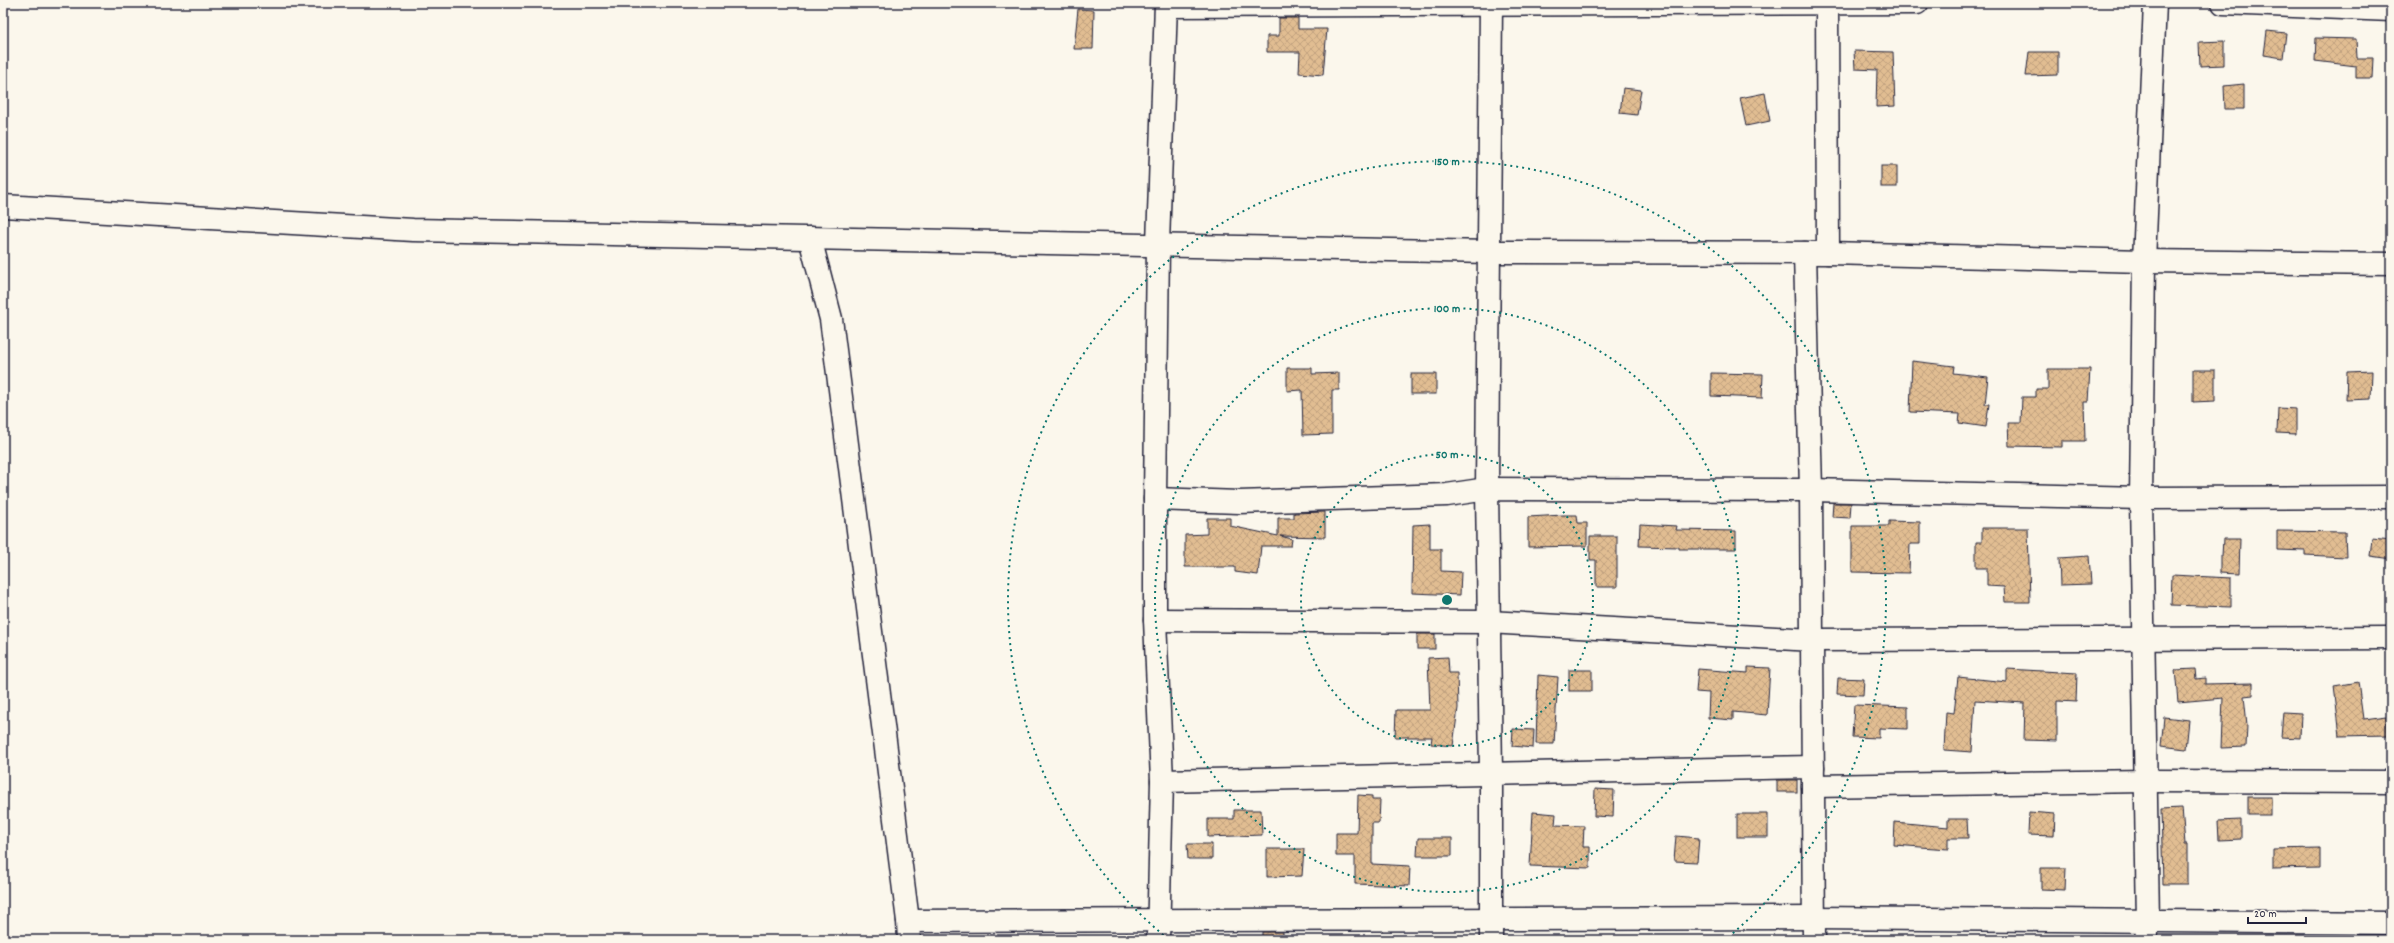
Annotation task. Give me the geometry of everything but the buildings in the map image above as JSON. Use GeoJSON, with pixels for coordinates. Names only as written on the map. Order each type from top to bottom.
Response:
{"type":"FeatureCollection","features":[{"type":"Feature","properties":{"kind":"street"},"geometry":{"type":"LineString","coordinates":[[1158,930],[1162,781],[1155,620],[1155,499],[1158,244],[1166,5],[1917,3]]}},
{"type":"Feature","properties":{"kind":"street"},"geometry":{"type":"LineString","coordinates":[[2147,931],[2141,498],[2144,261],[2155,3]]}},
{"type":"Feature","properties":{"kind":"street"},"geometry":{"type":"LineString","coordinates":[[2223,3],[2391,10]]}},
{"type":"Feature","properties":{"kind":"street"},"geometry":{"type":"LineString","coordinates":[[1491,4],[1487,489],[1491,774],[1491,940]]}},
{"type":"Feature","properties":{"kind":"street"},"geometry":{"type":"LineString","coordinates":[[1827,4],[1828,253]]}},
{"type":"Feature","properties":{"kind":"street"},"geometry":{"type":"LineString","coordinates":[[3,206],[413,230],[1158,244],[1490,252],[1804,252],[2144,261],[2391,264]]}},
{"type":"Feature","properties":{"kind":"street"},"geometry":{"type":"LineString","coordinates":[[810,238],[831,319],[908,930],[1158,930],[1491,918],[1814,918],[2147,931],[2391,923]]}},
{"type":"Feature","properties":{"kind":"street"},"geometry":{"type":"LineString","coordinates":[[1804,252],[1811,490],[1814,940]]}},
{"type":"Feature","properties":{"kind":"street"},"geometry":{"type":"LineString","coordinates":[[1155,499],[1247,502],[1447,495],[1487,489],[1811,490],[2141,498],[2391,497]]}},
{"type":"Feature","properties":{"kind":"street"},"geometry":{"type":"LineString","coordinates":[[1155,620],[1488,622],[1812,640],[2391,638]]}},
{"type":"Feature","properties":{"kind":"street"},"geometry":{"type":"LineString","coordinates":[[1162,781],[1491,774],[2391,782]]}}]}
